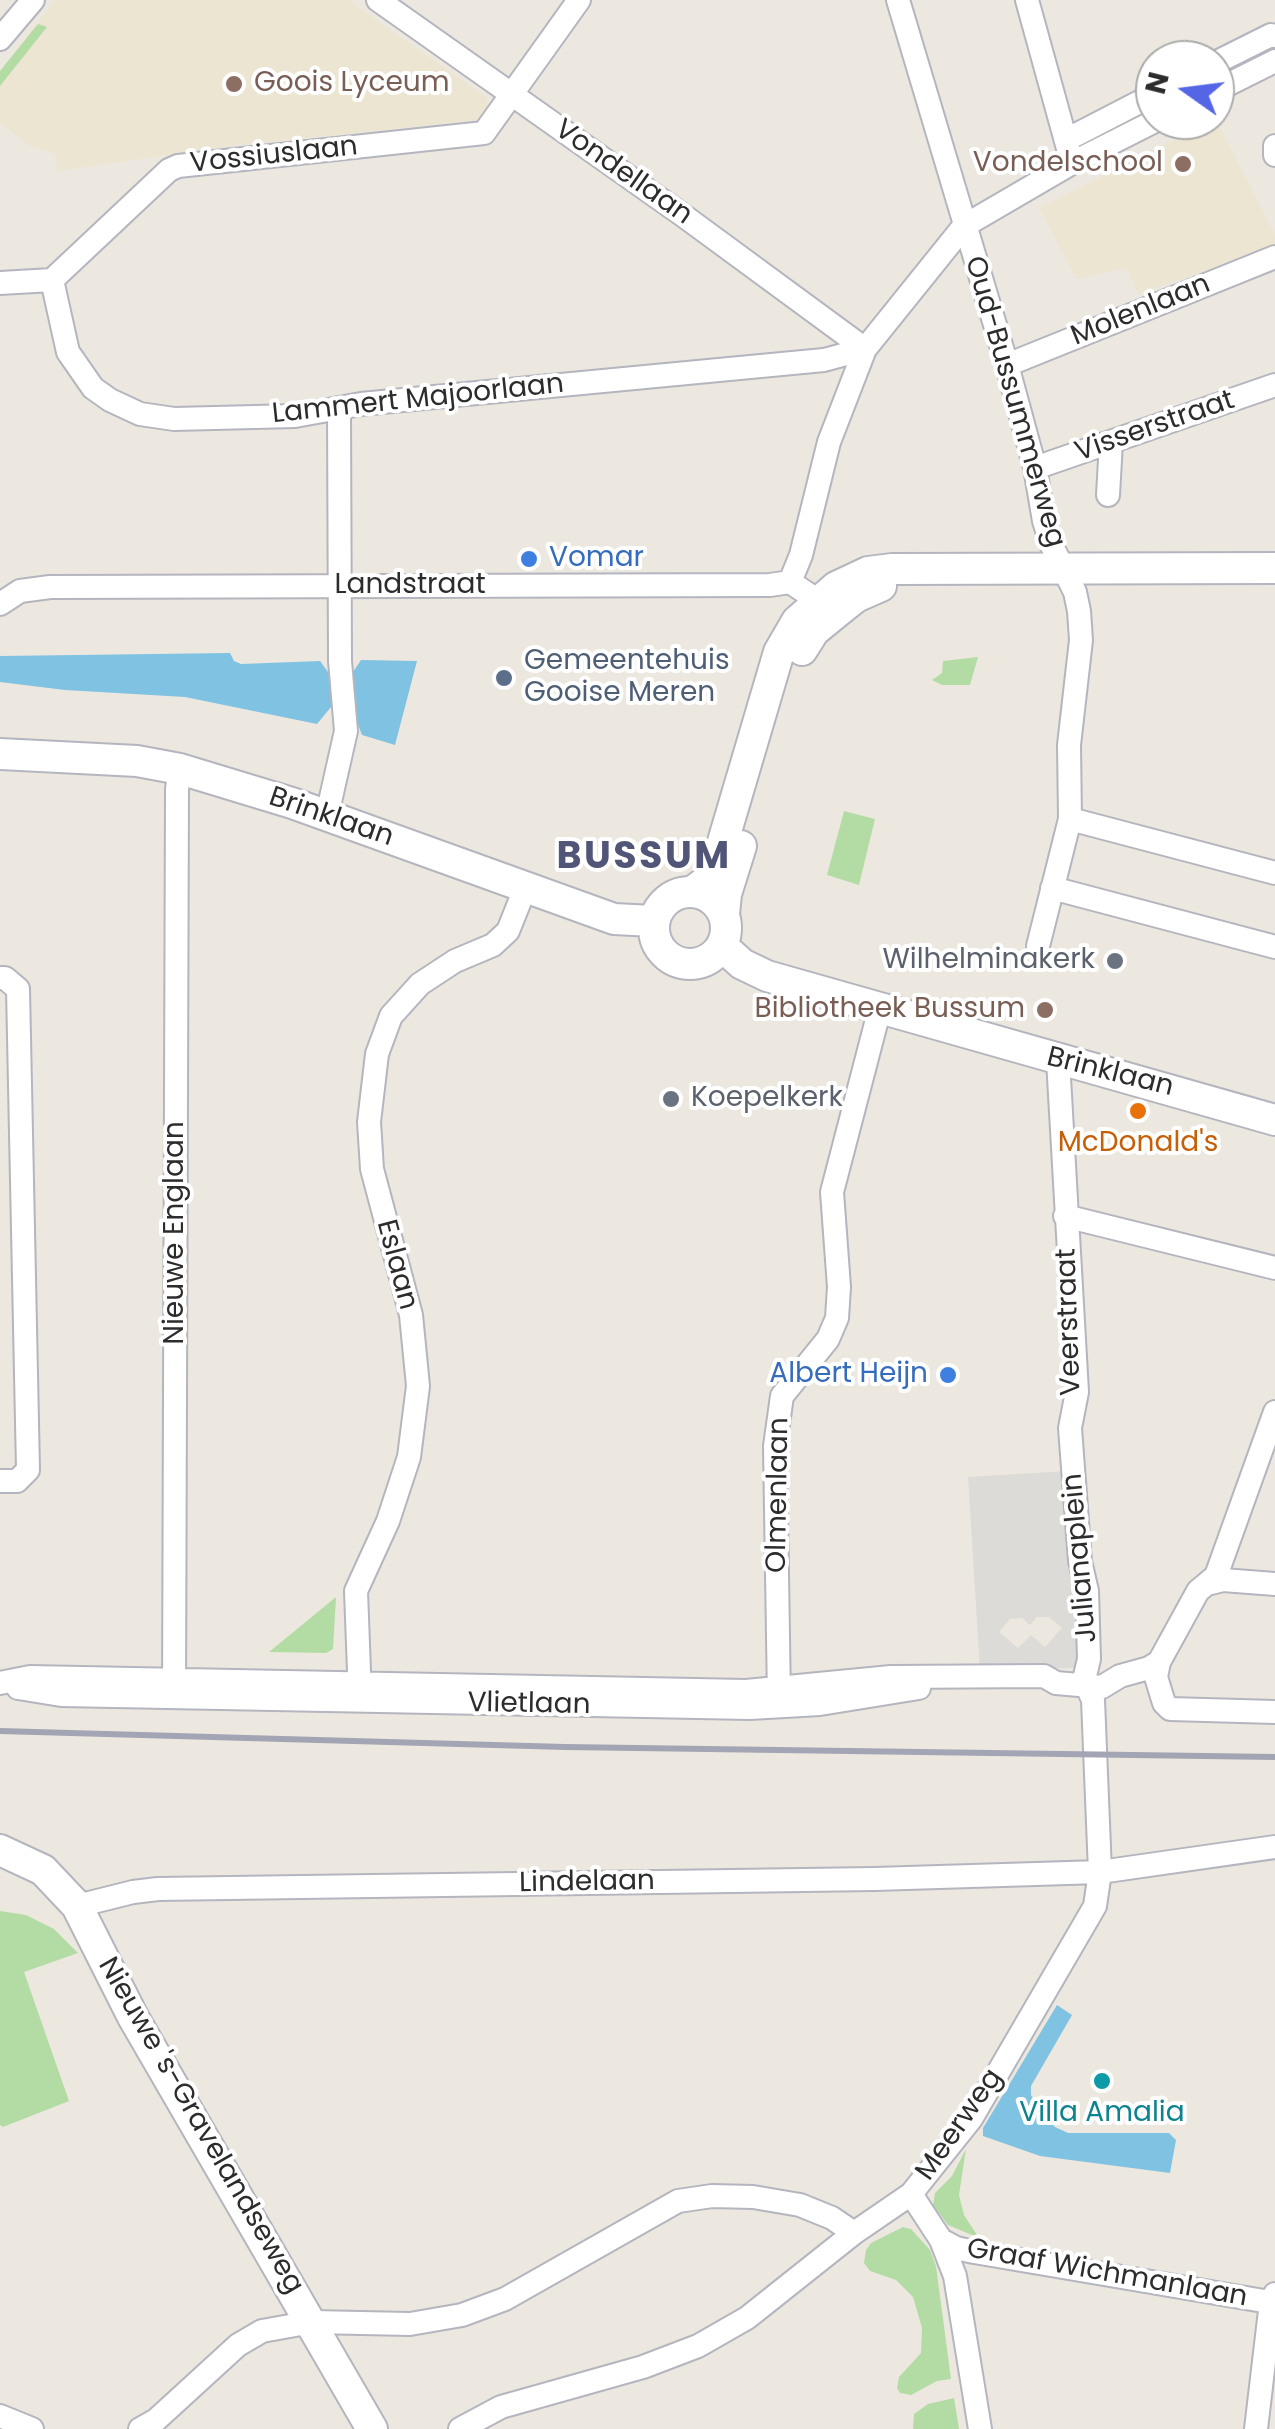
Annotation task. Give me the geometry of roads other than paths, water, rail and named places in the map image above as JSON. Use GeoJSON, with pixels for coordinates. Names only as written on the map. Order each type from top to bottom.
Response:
{"type":"FeatureCollection","features":[{"type":"Feature","properties":{"kind":"street"},"geometry":{"type":"LineString","coordinates":[[0,39],[33,0]]}},
{"type":"Feature","properties":{"kind":"street","name":"Vondellaan"},"geometry":{"type":"LineString","coordinates":[[378,0],[865,349]]}},
{"type":"Feature","properties":{"kind":"street","name":"Vossiuslaan"},"geometry":{"type":"LineString","coordinates":[[52,280],[169,170],[178,166],[477,135],[490,127],[579,0]]}},
{"type":"Feature","properties":{"kind":"street","name":"Oud-Bussummerweg"},"geometry":{"type":"LineString","coordinates":[[898,0],[1007,365],[1035,468],[1044,521],[1075,592],[1081,640],[1069,745],[1070,814],[1038,946]]}},
{"type":"Feature","properties":{"kind":"street"},"geometry":{"type":"LineString","coordinates":[[1027,0],[1072,163]]}},
{"type":"Feature","properties":{"kind":"street"},"geometry":{"type":"LineString","coordinates":[[1235,53],[1271,34],[1275,36]]}},
{"type":"Feature","properties":{"kind":"street"},"geometry":{"type":"LineString","coordinates":[[1235,81],[1275,61]]}},
{"type":"Feature","properties":{"kind":"street"},"geometry":{"type":"LineString","coordinates":[[1066,140],[1135,104]]}},
{"type":"Feature","properties":{"kind":"street"},"geometry":{"type":"LineString","coordinates":[[827,607],[790,582],[801,554],[829,442],[865,349],[964,226],[1135,131]]}},
{"type":"Feature","properties":{"kind":"street"},"geometry":{"type":"LineString","coordinates":[[1275,146],[1275,155]]}},
{"type":"Feature","properties":{"kind":"street","name":"Molenlaan"},"geometry":{"type":"LineString","coordinates":[[1007,365],[1275,256]]}},
{"type":"Feature","properties":{"kind":"street"},"geometry":{"type":"LineString","coordinates":[[0,283],[52,280]]}},
{"type":"Feature","properties":{"kind":"street","name":"Lammert Majoorlaan"},"geometry":{"type":"LineString","coordinates":[[52,280],[68,352],[86,379],[110,400],[140,414],[174,419],[295,416],[361,404],[824,360],[865,349]]}},
{"type":"Feature","properties":{"kind":"street","name":"Visserstraat"},"geometry":{"type":"LineString","coordinates":[[1035,468],[1275,386]]}},
{"type":"Feature","properties":{"kind":"street"},"geometry":{"type":"LineString","coordinates":[[327,815],[346,731],[340,661],[339,409]]}},
{"type":"Feature","properties":{"kind":"street"},"geometry":{"type":"LineString","coordinates":[[1108,494],[1111,442]]}},
{"type":"Feature","properties":{"kind":"street"},"geometry":{"type":"LineString","coordinates":[[724,914],[706,894],[682,892],[663,902],[654,921],[657,944],[673,960],[695,964],[722,946],[726,936],[726,894],[796,660],[836,586],[868,572],[892,568],[1275,568]]}},
{"type":"Feature","properties":{"kind":"street","name":"Landstraat"},"geometry":{"type":"LineString","coordinates":[[0,604],[20,592],[50,587],[790,582]]}},
{"type":"Feature","properties":{"kind":"street"},"geometry":{"type":"LineString","coordinates":[[693,891],[707,881],[718,862],[779,652],[797,621],[827,607]]}},
{"type":"Feature","properties":{"kind":"street","name":"Brinklaan"},"geometry":{"type":"LineString","coordinates":[[0,754],[137,761],[180,770],[327,815],[614,918],[654,921]]}},
{"type":"Feature","properties":{"kind":"street","name":"Nieuwe Englaan"},"geometry":{"type":"LineString","coordinates":[[174,1689],[180,770]]}},
{"type":"Feature","properties":{"kind":"street"},"geometry":{"type":"LineString","coordinates":[[1070,814],[1275,873]]}},
{"type":"Feature","properties":{"kind":"street","name":"Eslaan"},"geometry":{"type":"LineString","coordinates":[[360,1694],[356,1591],[388,1521],[410,1457],[418,1386],[411,1315],[372,1168],[369,1122],[376,1054],[391,1016],[420,984],[455,961],[493,945],[508,931],[526,886]]}},
{"type":"Feature","properties":{"kind":"street"},"geometry":{"type":"LineString","coordinates":[[1052,888],[1275,947]]}},
{"type":"Feature","properties":{"kind":"street","name":"Brinklaan"},"geometry":{"type":"LineString","coordinates":[[722,946],[742,964],[767,976],[1275,1120]]}},
{"type":"Feature","properties":{"kind":"street"},"geometry":{"type":"LineString","coordinates":[[0,978],[18,988],[28,1470],[17,1481],[0,1480]]}},
{"type":"Feature","properties":{"kind":"street","name":"Olmenlaan"},"geometry":{"type":"LineString","coordinates":[[779,1697],[775,1446],[782,1396],[828,1339],[837,1318],[839,1287],[832,1192],[880,1008]]}},
{"type":"Feature","properties":{"kind":"street","name":"Veerstraat"},"geometry":{"type":"LineString","coordinates":[[1058,1060],[1077,1392],[1070,1428]]}},
{"type":"Feature","properties":{"kind":"street"},"geometry":{"type":"LineString","coordinates":[[1065,1216],[1275,1268]]}},
{"type":"Feature","properties":{"kind":"street"},"geometry":{"type":"LineString","coordinates":[[1211,1583],[1275,1412]]}},
{"type":"Feature","properties":{"kind":"street","name":"Julianaplein"},"geometry":{"type":"LineString","coordinates":[[1070,1428],[1080,1561],[1087,1591],[1086,1687]]}},
{"type":"Feature","properties":{"kind":"street"},"geometry":{"type":"LineString","coordinates":[[1086,1687],[1102,1687],[1148,1667],[1198,1590],[1223,1580],[1275,1584]]}},
{"type":"Feature","properties":{"kind":"street"},"geometry":{"type":"LineString","coordinates":[[1148,1667],[1170,1710],[1275,1712]]}},
{"type":"Feature","properties":{"kind":"street","name":"Vlietlaan"},"geometry":{"type":"LineString","coordinates":[[0,1683],[30,1677],[174,1689],[360,1694],[779,1697],[890,1677],[1044,1676],[1086,1687]]}},
{"type":"Feature","properties":{"kind":"street","name":"Meerweg"},"geometry":{"type":"LineString","coordinates":[[460,2429],[501,2407],[643,2367],[698,2346],[747,2318],[854,2233],[911,2194],[971,2119],[1095,1906],[1100,1872],[1093,1700],[1086,1687]]}},
{"type":"Feature","properties":{"kind":"street","name":"Lindelaan"},"geometry":{"type":"LineString","coordinates":[[77,1906],[158,1889],[1100,1872],[1271,1847]]}},
{"type":"Feature","properties":{"kind":"street","name":"Nieuwe 's-Gravelandseweg"},"geometry":{"type":"LineString","coordinates":[[0,1850],[43,1870],[77,1906],[134,2018],[372,2429]]}},
{"type":"Feature","properties":{"kind":"street"},"geometry":{"type":"LineString","coordinates":[[911,2194],[941,2240],[955,2276],[980,2429]]}},
{"type":"Feature","properties":{"kind":"street"},"geometry":{"type":"LineString","coordinates":[[140,2429],[156,2420],[238,2344],[262,2331],[312,2322],[410,2324],[462,2314],[505,2299],[678,2201],[726,2196],[800,2205],[832,2218],[854,2233]]}},
{"type":"Feature","properties":{"kind":"street","name":"Graaf Wichmanlaan"},"geometry":{"type":"LineString","coordinates":[[941,2240],[974,2252],[1274,2300]]}},
{"type":"Feature","properties":{"kind":"street"},"geometry":{"type":"LineString","coordinates":[[1256,2429],[1274,2300]]}},
{"type":"Feature","properties":{"kind":"street"},"geometry":{"type":"LineString","coordinates":[[0,2416],[32,2429]]}},
{"type":"Feature","properties":{"kind":"water"},"geometry":{"type":"Polygon","coordinates":[[[230,653],[241,664],[320,661],[331,676],[331,707],[317,724],[185,697],[0,682],[0,656],[230,653]]]}},
{"type":"Feature","properties":{"kind":"water"},"geometry":{"type":"Polygon","coordinates":[[[361,660],[417,661],[395,745],[362,735],[351,706],[351,675],[361,660]]]}},
{"type":"Feature","properties":{"kind":"water"},"geometry":{"type":"Polygon","coordinates":[[[1057,2005],[1072,2015],[1031,2086],[1031,2095],[1043,2115],[1068,2133],[1169,2133],[1176,2140],[1170,2173],[1040,2156],[983,2136],[983,2128],[1057,2005]]]}},
{"type":"Feature","properties":{"kind":"railway"},"geometry":{"type":"LineString","coordinates":[[0,1731],[565,1747],[1275,1757]]}},
{"type":"Feature","properties":{"kind":"place","name":"Goois Lyceum"},"geometry":{"type":"Point","coordinates":[234,84]}},
{"type":"Feature","properties":{"kind":"place","name":"Vondelschool"},"geometry":{"type":"Point","coordinates":[1183,164]}},
{"type":"Feature","properties":{"kind":"place","name":"Vomar"},"geometry":{"type":"Point","coordinates":[529,559]}},
{"type":"Feature","properties":{"kind":"place","name":"Gemeentehuis Gooise Meren"},"geometry":{"type":"Point","coordinates":[504,678]}},
{"type":"Feature","properties":{"kind":"place","name":"Wilhelminakerk"},"geometry":{"type":"Point","coordinates":[1115,961]}},
{"type":"Feature","properties":{"kind":"place","name":"Bibliotheek Bussum"},"geometry":{"type":"Point","coordinates":[1045,1010]}},
{"type":"Feature","properties":{"kind":"place","name":"Koepelkerk"},"geometry":{"type":"Point","coordinates":[671,1099]}},
{"type":"Feature","properties":{"kind":"place","name":"McDonald's"},"geometry":{"type":"Point","coordinates":[1138,1111]}},
{"type":"Feature","properties":{"kind":"place","name":"Albert Heijn"},"geometry":{"type":"Point","coordinates":[948,1375]}},
{"type":"Feature","properties":{"kind":"place","name":"Villa Amalia"},"geometry":{"type":"Point","coordinates":[1102,2081]}},
{"type":"Feature","properties":{"kind":"district","name":"BUSSUM"},"geometry":{"type":"Point","coordinates":[644,858]}}]}
